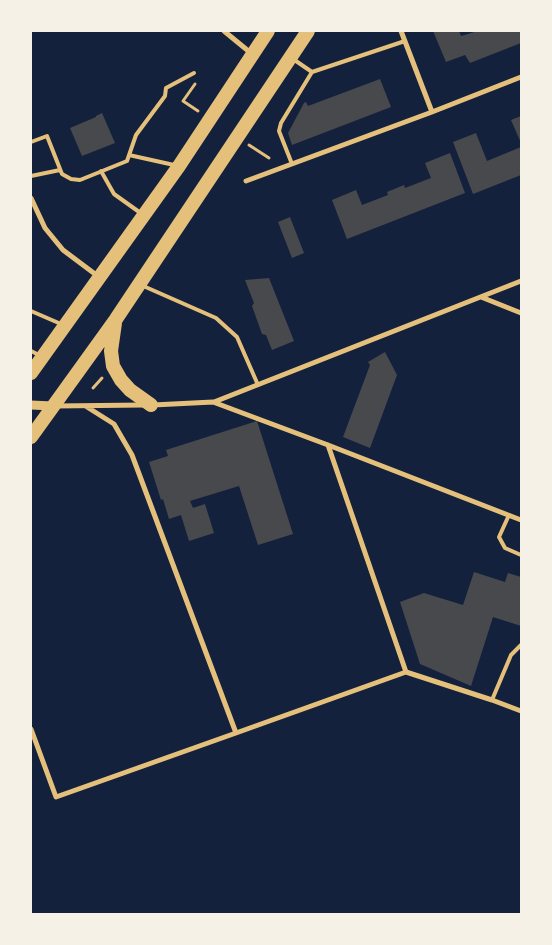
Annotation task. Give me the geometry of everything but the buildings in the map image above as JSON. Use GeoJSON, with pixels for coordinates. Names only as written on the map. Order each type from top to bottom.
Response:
{"type":"FeatureCollection","features":[{"type":"Feature","properties":{"kind":"highway"},"geometry":{"type":"LineString","coordinates":[[31,373],[37,354],[65,326],[100,278],[179,166],[268,31]]}},
{"type":"Feature","properties":{"kind":"highway"},"geometry":{"type":"LineString","coordinates":[[31,437],[116,319],[308,31]]}},
{"type":"Feature","properties":{"kind":"highway"},"geometry":{"type":"LineString","coordinates":[[116,319],[111,351],[114,366],[121,380],[130,390],[151,405]]}},
{"type":"Feature","properties":{"kind":"street"},"geometry":{"type":"LineString","coordinates":[[224,31],[253,55]]}},
{"type":"Feature","properties":{"kind":"street"},"geometry":{"type":"LineString","coordinates":[[401,31],[432,112]]}},
{"type":"Feature","properties":{"kind":"street"},"geometry":{"type":"LineString","coordinates":[[246,182],[521,77]]}},
{"type":"Feature","properties":{"kind":"street"},"geometry":{"type":"LineString","coordinates":[[31,198],[45,228],[63,250],[100,278]]}},
{"type":"Feature","properties":{"kind":"street"},"geometry":{"type":"LineString","coordinates":[[31,405],[151,405],[213,402],[521,281]]}},
{"type":"Feature","properties":{"kind":"street"},"geometry":{"type":"LineString","coordinates":[[481,297],[521,312]]}},
{"type":"Feature","properties":{"kind":"street"},"geometry":{"type":"LineString","coordinates":[[213,402],[521,520]]}},
{"type":"Feature","properties":{"kind":"street"},"geometry":{"type":"LineString","coordinates":[[87,406],[114,424],[132,455],[236,733]]}},
{"type":"Feature","properties":{"kind":"street"},"geometry":{"type":"LineString","coordinates":[[328,445],[406,672]]}},
{"type":"Feature","properties":{"kind":"street"},"geometry":{"type":"LineString","coordinates":[[31,729],[56,797],[406,672],[521,711]]}},
{"type":"Feature","properties":{"kind":"lane"},"geometry":{"type":"LineString","coordinates":[[292,164],[279,131],[280,123],[312,72],[405,41]]}},
{"type":"Feature","properties":{"kind":"lane"},"geometry":{"type":"LineString","coordinates":[[291,57],[312,72]]}},
{"type":"Feature","properties":{"kind":"lane"},"geometry":{"type":"LineString","coordinates":[[31,142],[47,136],[62,174],[72,179],[80,180],[127,161],[136,135],[165,96],[166,88],[194,73]]}},
{"type":"Feature","properties":{"kind":"lane"},"geometry":{"type":"LineString","coordinates":[[129,155],[179,166]]}},
{"type":"Feature","properties":{"kind":"lane"},"geometry":{"type":"LineString","coordinates":[[31,176],[60,170]]}},
{"type":"Feature","properties":{"kind":"lane"},"geometry":{"type":"LineString","coordinates":[[102,171],[114,194],[144,215]]}},
{"type":"Feature","properties":{"kind":"lane"},"geometry":{"type":"LineString","coordinates":[[139,284],[216,318],[237,337],[258,385]]}},
{"type":"Feature","properties":{"kind":"lane"},"geometry":{"type":"LineString","coordinates":[[31,311],[65,326]]}},
{"type":"Feature","properties":{"kind":"lane"},"geometry":{"type":"LineString","coordinates":[[509,515],[500,537],[505,548],[521,555]]}},
{"type":"Feature","properties":{"kind":"lane"},"geometry":{"type":"LineString","coordinates":[[492,700],[511,655],[521,645]]}},
{"type":"Feature","properties":{"kind":"path"},"geometry":{"type":"LineString","coordinates":[[183,101],[198,79]]}},
{"type":"Feature","properties":{"kind":"path"},"geometry":{"type":"LineString","coordinates":[[253,148],[269,158]]}},
{"type":"Feature","properties":{"kind":"path"},"geometry":{"type":"LineString","coordinates":[[93,388],[102,378]]}}]}
